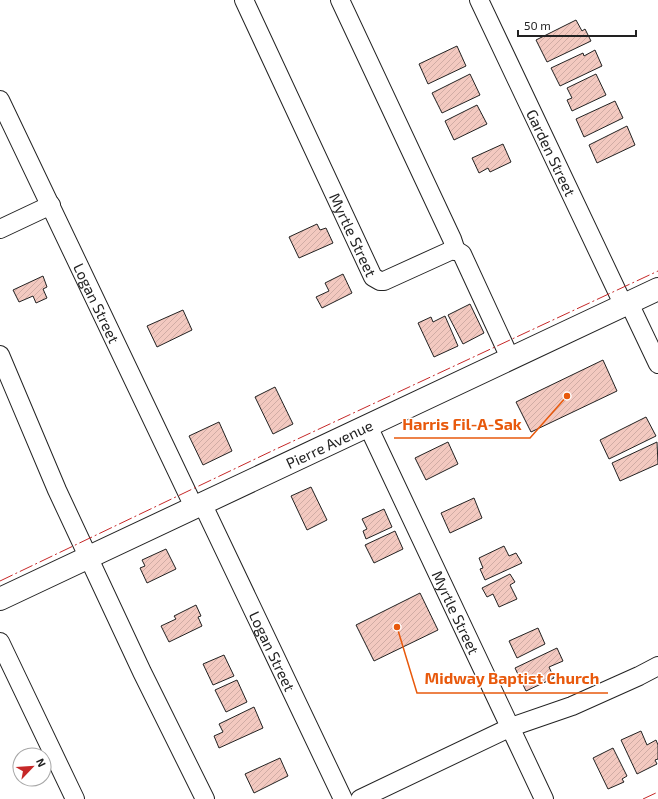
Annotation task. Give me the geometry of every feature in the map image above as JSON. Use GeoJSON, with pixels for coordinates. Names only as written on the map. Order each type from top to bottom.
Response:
{"type":"FeatureCollection","features":[{"type":"Feature","properties":{"kind":"main road","name":"Pierre Avenue"},"geometry":{"type":"LineString","coordinates":[[0,599],[658,289]]}},
{"type":"Feature","properties":{"kind":"street","name":"Myrtle Street"},"geometry":{"type":"LineString","coordinates":[[244,0],[373,277],[380,281],[384,281],[450,251],[456,251]]}},
{"type":"Feature","properties":{"kind":"street"},"geometry":{"type":"LineString","coordinates":[[340,0],[452,239],[456,251],[462,254],[510,358]]}},
{"type":"Feature","properties":{"kind":"street","name":"Garden Street"},"geometry":{"type":"LineString","coordinates":[[479,0],[626,304],[658,364]]}},
{"type":"Feature","properties":{"kind":"street","name":"Logan Street"},"geometry":{"type":"LineString","coordinates":[[0,100],[343,799]]}},
{"type":"Feature","properties":{"kind":"street"},"geometry":{"type":"LineString","coordinates":[[0,229],[51,204]]}},
{"type":"Feature","properties":{"kind":"street"},"geometry":{"type":"LineString","coordinates":[[0,355],[57,490],[142,672],[204,799]]}},
{"type":"Feature","properties":{"kind":"street","name":"Myrtle Street"},"geometry":{"type":"LineString","coordinates":[[368,426],[544,799]]}},
{"type":"Feature","properties":{"kind":"street"},"geometry":{"type":"LineString","coordinates":[[0,642],[75,799]]}},
{"type":"Feature","properties":{"kind":"street"},"geometry":{"type":"LineString","coordinates":[[360,799],[511,727],[572,706],[658,666]]}},
{"type":"Feature","properties":{"kind":"building"},"geometry":{"type":"Polygon","coordinates":[[[576,20],[582,31],[585,29],[591,41],[547,62],[536,40],[576,20]]]}},
{"type":"Feature","properties":{"kind":"building"},"geometry":{"type":"Polygon","coordinates":[[[457,46],[466,66],[428,84],[419,64],[457,46]]]}},
{"type":"Feature","properties":{"kind":"building"},"geometry":{"type":"Polygon","coordinates":[[[595,50],[602,66],[560,86],[551,68],[583,53],[584,56],[595,50]]]}},
{"type":"Feature","properties":{"kind":"building"},"geometry":{"type":"Polygon","coordinates":[[[470,74],[480,95],[442,113],[432,93],[470,74]]]}},
{"type":"Feature","properties":{"kind":"building"},"geometry":{"type":"Polygon","coordinates":[[[596,74],[606,95],[572,111],[567,100],[572,98],[567,88],[596,74]]]}},
{"type":"Feature","properties":{"kind":"building"},"geometry":{"type":"Polygon","coordinates":[[[615,101],[623,118],[584,137],[576,119],[615,101]]]}},
{"type":"Feature","properties":{"kind":"building"},"geometry":{"type":"Polygon","coordinates":[[[477,105],[487,124],[454,140],[445,121],[477,105]]]}},
{"type":"Feature","properties":{"kind":"building"},"geometry":{"type":"Polygon","coordinates":[[[627,126],[635,145],[597,163],[589,145],[627,126]]]}},
{"type":"Feature","properties":{"kind":"building"},"geometry":{"type":"Polygon","coordinates":[[[503,144],[511,162],[490,172],[488,168],[479,173],[472,158],[503,144]]]}},
{"type":"Feature","properties":{"kind":"building"},"geometry":{"type":"Polygon","coordinates":[[[317,224],[320,230],[326,228],[333,243],[299,258],[289,237],[317,224]]]}},
{"type":"Feature","properties":{"kind":"building"},"geometry":{"type":"Polygon","coordinates":[[[343,274],[352,293],[322,308],[316,297],[329,291],[325,283],[343,274]]]}},
{"type":"Feature","properties":{"kind":"building"},"geometry":{"type":"Polygon","coordinates":[[[43,276],[47,287],[43,289],[47,298],[36,303],[33,296],[19,302],[13,290],[43,276]]]}},
{"type":"Feature","properties":{"kind":"building"},"geometry":{"type":"Polygon","coordinates":[[[470,304],[484,333],[463,344],[448,315],[470,304]]]}},
{"type":"Feature","properties":{"kind":"building"},"geometry":{"type":"Polygon","coordinates":[[[183,310],[192,330],[157,347],[147,326],[183,310]]]}},
{"type":"Feature","properties":{"kind":"building"},"geometry":{"type":"Polygon","coordinates":[[[445,316],[458,346],[434,357],[418,323],[431,317],[433,322],[445,316]]]}},
{"type":"Feature","properties":{"kind":"building"},"geometry":{"type":"Polygon","coordinates":[[[603,360],[617,391],[531,432],[516,402],[603,360]]]}},
{"type":"Feature","properties":{"kind":"building"},"geometry":{"type":"Polygon","coordinates":[[[275,387],[293,424],[273,434],[255,397],[275,387]]]}},
{"type":"Feature","properties":{"kind":"building"},"geometry":{"type":"Polygon","coordinates":[[[646,417],[656,436],[609,459],[600,440],[646,417]]]}},
{"type":"Feature","properties":{"kind":"building"},"geometry":{"type":"Polygon","coordinates":[[[219,422],[232,451],[203,465],[189,436],[219,422]]]}},
{"type":"Feature","properties":{"kind":"building"},"geometry":{"type":"Polygon","coordinates":[[[448,442],[458,464],[426,480],[415,458],[448,442]]]}},
{"type":"Feature","properties":{"kind":"building"},"geometry":{"type":"Polygon","coordinates":[[[657,442],[658,464],[620,481],[612,463],[657,442]]]}},
{"type":"Feature","properties":{"kind":"building"},"geometry":{"type":"Polygon","coordinates":[[[311,487],[327,520],[307,530],[291,496],[311,487]]]}},
{"type":"Feature","properties":{"kind":"building"},"geometry":{"type":"Polygon","coordinates":[[[474,498],[482,518],[450,533],[441,513],[474,498]]]}},
{"type":"Feature","properties":{"kind":"building"},"geometry":{"type":"Polygon","coordinates":[[[384,509],[392,527],[366,539],[363,531],[367,529],[362,519],[384,509]]]}},
{"type":"Feature","properties":{"kind":"building"},"geometry":{"type":"Polygon","coordinates":[[[395,531],[403,549],[374,563],[365,545],[395,531]]]}},
{"type":"Feature","properties":{"kind":"building"},"geometry":{"type":"Polygon","coordinates":[[[504,546],[509,556],[516,553],[522,563],[485,580],[480,569],[483,568],[479,558],[504,546]]]}},
{"type":"Feature","properties":{"kind":"building"},"geometry":{"type":"Polygon","coordinates":[[[166,549],[176,569],[147,583],[140,568],[145,566],[142,560],[166,549]]]}},
{"type":"Feature","properties":{"kind":"building"},"geometry":{"type":"Polygon","coordinates":[[[510,574],[515,582],[510,585],[517,599],[499,607],[493,594],[487,597],[482,588],[510,574]]]}},
{"type":"Feature","properties":{"kind":"building"},"geometry":{"type":"Polygon","coordinates":[[[420,593],[438,630],[374,661],[356,625],[420,593]]]}},
{"type":"Feature","properties":{"kind":"building"},"geometry":{"type":"Polygon","coordinates":[[[196,605],[201,616],[198,617],[202,626],[169,642],[161,626],[176,619],[174,616],[196,605]]]}},
{"type":"Feature","properties":{"kind":"building"},"geometry":{"type":"Polygon","coordinates":[[[538,628],[545,644],[517,658],[509,641],[538,628]]]}},
{"type":"Feature","properties":{"kind":"building"},"geometry":{"type":"Polygon","coordinates":[[[557,648],[563,661],[549,667],[554,678],[526,691],[515,668],[557,648]]]}},
{"type":"Feature","properties":{"kind":"building"},"geometry":{"type":"Polygon","coordinates":[[[224,655],[234,676],[213,685],[203,664],[224,655]]]}},
{"type":"Feature","properties":{"kind":"building"},"geometry":{"type":"Polygon","coordinates":[[[237,680],[247,702],[226,712],[215,690],[237,680]]]}},
{"type":"Feature","properties":{"kind":"building"},"geometry":{"type":"Polygon","coordinates":[[[254,707],[263,728],[219,748],[214,736],[223,732],[219,724],[254,707]]]}},
{"type":"Feature","properties":{"kind":"building"},"geometry":{"type":"Polygon","coordinates":[[[641,731],[647,745],[656,740],[658,745],[658,759],[655,760],[657,764],[637,774],[621,740],[641,731]]]}},
{"type":"Feature","properties":{"kind":"building"},"geometry":{"type":"Polygon","coordinates":[[[613,748],[627,776],[622,779],[624,782],[608,789],[593,758],[613,748]]]}},
{"type":"Feature","properties":{"kind":"building"},"geometry":{"type":"Polygon","coordinates":[[[280,758],[288,776],[254,793],[245,774],[280,758]]]}},
{"type":"Feature","properties":{"kind":"power"},"geometry":{"type":"LineString","coordinates":[[0,581],[274,450],[658,271]]}},
{"type":"Feature","properties":{"kind":"power"},"geometry":{"type":"LineString","coordinates":[[643,799],[658,792]]}},
{"type":"Feature","properties":{"kind":"place","name":"Harris Fil-A-Sak"},"geometry":{"type":"Point","coordinates":[567,396]}},
{"type":"Feature","properties":{"kind":"place","name":"Midway Baptist Church"},"geometry":{"type":"Point","coordinates":[397,627]}}]}
